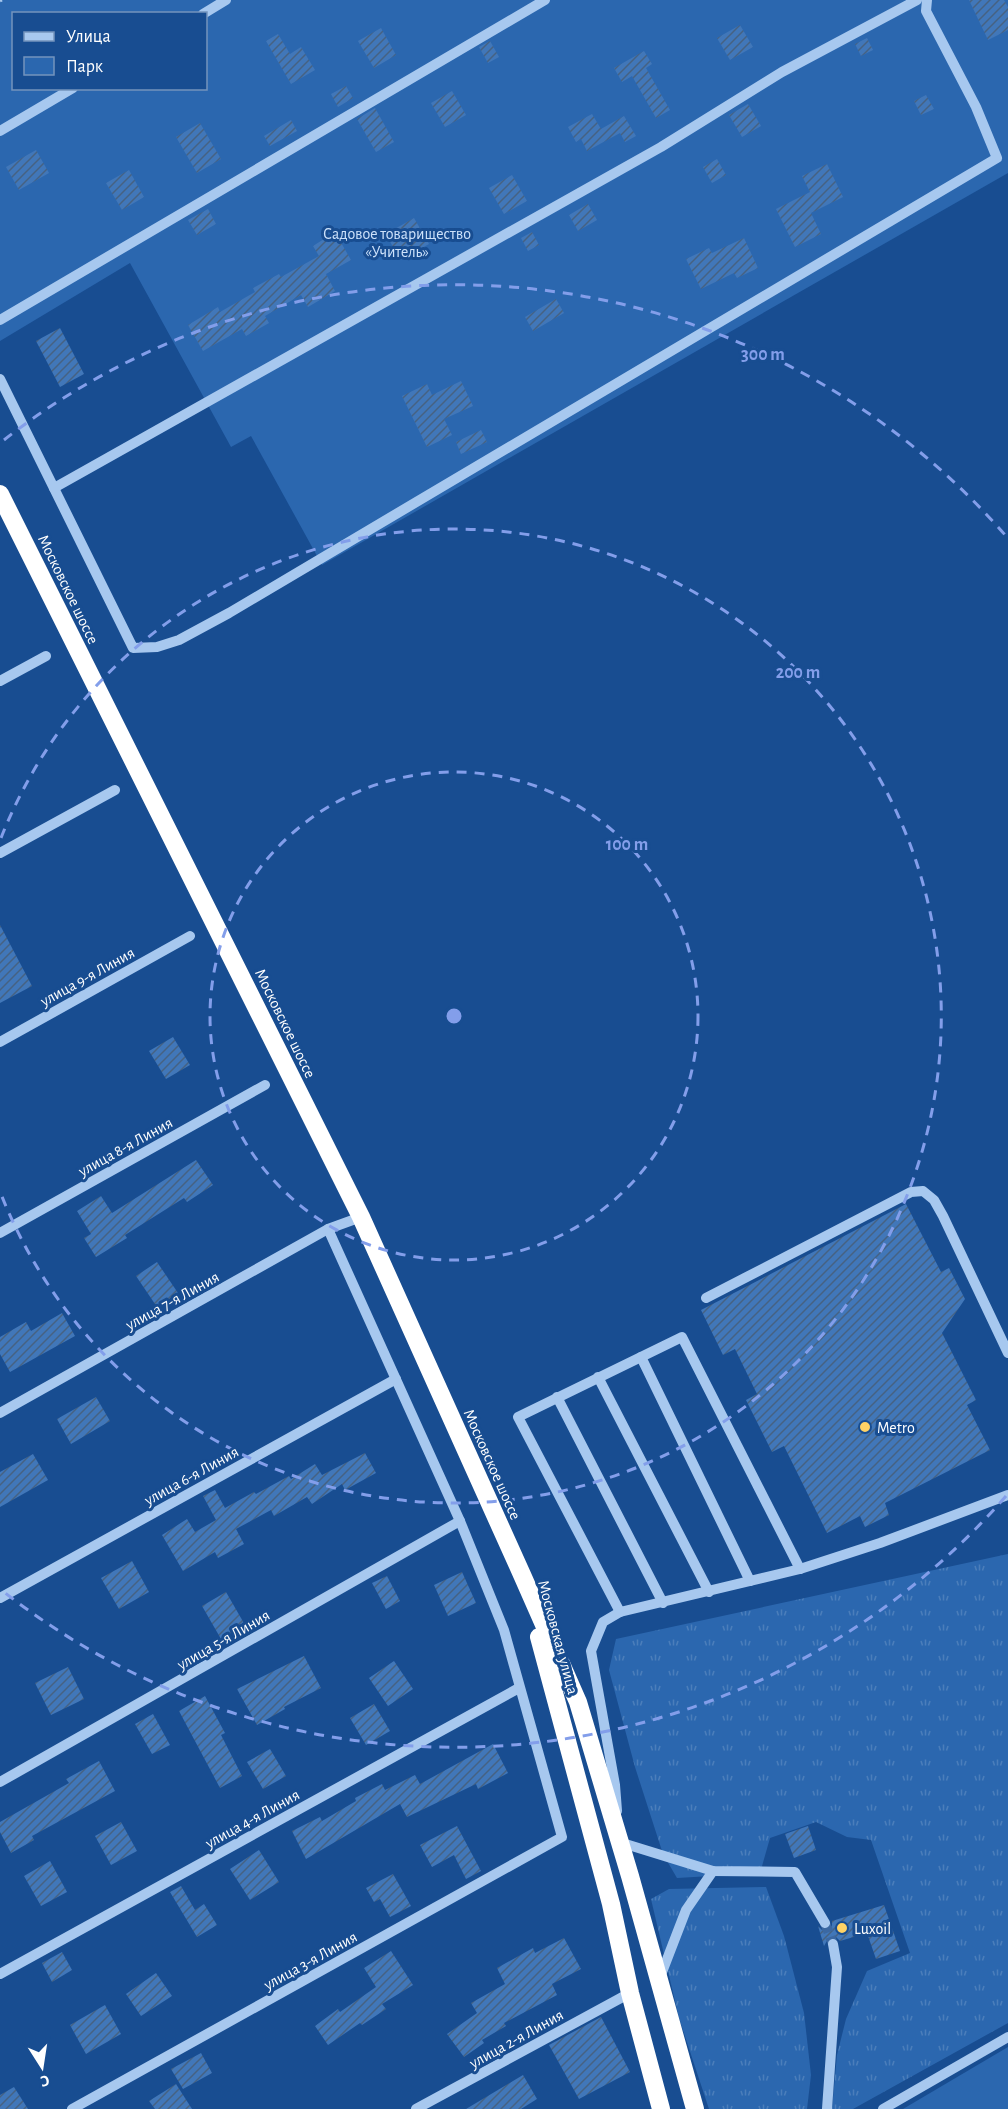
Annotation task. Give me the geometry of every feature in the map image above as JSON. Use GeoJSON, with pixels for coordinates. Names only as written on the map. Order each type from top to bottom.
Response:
{"type":"FeatureCollection","features":[{"type":"Feature","properties":{"kind":"highway","name":"Московское шоссе"},"geometry":{"type":"LineString","coordinates":[[0,494],[361,1217],[523,1577]]}},
{"type":"Feature","properties":{"kind":"highway","name":"Московская улица"},"geometry":{"type":"LineString","coordinates":[[523,1577],[578,1702],[695,2107]]}},
{"type":"Feature","properties":{"kind":"highway","name":"Московская улица"},"geometry":{"type":"LineString","coordinates":[[523,1577],[611,1904],[630,1993],[662,2109]]}},
{"type":"Feature","properties":{"kind":"street"},"geometry":{"type":"LineString","coordinates":[[206,12],[226,0]]}},
{"type":"Feature","properties":{"kind":"street"},"geometry":{"type":"LineString","coordinates":[[0,320],[545,0]]}},
{"type":"Feature","properties":{"kind":"street"},"geometry":{"type":"LineString","coordinates":[[54,488],[661,147],[782,72],[917,0]]}},
{"type":"Feature","properties":{"kind":"street"},"geometry":{"type":"LineString","coordinates":[[0,378],[133,648],[157,647],[179,640],[229,613],[997,158],[976,106],[926,11],[927,0]]}},
{"type":"Feature","properties":{"kind":"street"},"geometry":{"type":"LineString","coordinates":[[0,131],[70,90]]}},
{"type":"Feature","properties":{"kind":"street"},"geometry":{"type":"LineString","coordinates":[[0,681],[46,656]]}},
{"type":"Feature","properties":{"kind":"street"},"geometry":{"type":"LineString","coordinates":[[0,853],[115,790]]}},
{"type":"Feature","properties":{"kind":"street","name":"улица 9-я Линия"},"geometry":{"type":"LineString","coordinates":[[0,1042],[190,936]]}},
{"type":"Feature","properties":{"kind":"street","name":"улица 8-я Линия"},"geometry":{"type":"LineString","coordinates":[[0,1233],[265,1085]]}},
{"type":"Feature","properties":{"kind":"street"},"geometry":{"type":"LineString","coordinates":[[706,1298],[911,1192],[922,1191],[934,1200],[943,1216],[1008,1353]]}},
{"type":"Feature","properties":{"kind":"street","name":"улица 7-я Линия"},"geometry":{"type":"LineString","coordinates":[[0,1413],[328,1229],[361,1217]]}},
{"type":"Feature","properties":{"kind":"street"},"geometry":{"type":"LineString","coordinates":[[328,1229],[460,1521],[504,1630],[519,1688]]}},
{"type":"Feature","properties":{"kind":"street"},"geometry":{"type":"LineString","coordinates":[[620,1612],[518,1416],[682,1337],[800,1569]]}},
{"type":"Feature","properties":{"kind":"street"},"geometry":{"type":"LineString","coordinates":[[641,1357],[750,1581]]}},
{"type":"Feature","properties":{"kind":"street"},"geometry":{"type":"LineString","coordinates":[[598,1377],[709,1592]]}},
{"type":"Feature","properties":{"kind":"street","name":"улица 6-я Линия"},"geometry":{"type":"LineString","coordinates":[[0,1598],[396,1378]]}},
{"type":"Feature","properties":{"kind":"street"},"geometry":{"type":"LineString","coordinates":[[557,1397],[663,1603]]}},
{"type":"Feature","properties":{"kind":"street"},"geometry":{"type":"LineString","coordinates":[[825,1923],[795,1872],[713,1871],[620,1842],[615,1785],[591,1651],[603,1622],[620,1612],[800,1569],[880,1543],[1008,1495]]}},
{"type":"Feature","properties":{"kind":"street","name":"улица 5-я Линия"},"geometry":{"type":"LineString","coordinates":[[0,1782],[460,1521]]}},
{"type":"Feature","properties":{"kind":"street","name":"улица 3-я Линия"},"geometry":{"type":"LineString","coordinates":[[72,2109],[562,1837],[519,1688]]}},
{"type":"Feature","properties":{"kind":"street","name":"улица 4-я Линия"},"geometry":{"type":"LineString","coordinates":[[0,1974],[519,1688]]}},
{"type":"Feature","properties":{"kind":"street"},"geometry":{"type":"LineString","coordinates":[[597,1769],[615,1785]]}},
{"type":"Feature","properties":{"kind":"street"},"geometry":{"type":"LineString","coordinates":[[659,1982],[686,1910],[713,1871]]}},
{"type":"Feature","properties":{"kind":"street"},"geometry":{"type":"LineString","coordinates":[[827,2109],[837,1967],[833,1944]]}},
{"type":"Feature","properties":{"kind":"street","name":"улица 2-я Линия"},"geometry":{"type":"LineString","coordinates":[[416,2109],[630,1993]]}},
{"type":"Feature","properties":{"kind":"street"},"geometry":{"type":"LineString","coordinates":[[883,2109],[1008,2037]]}},
{"type":"Feature","properties":{"kind":"green space","name":"Садовое товарищество «Учитель»"},"geometry":{"type":"Polygon","coordinates":[[[0,0],[1008,0],[1008,173],[322,565],[251,436],[231,447],[130,263],[0,341],[0,0]]]}},
{"type":"Feature","properties":{"kind":"green space"},"geometry":{"type":"Polygon","coordinates":[[[1008,1554],[1008,2023],[853,2109],[832,2109],[837,2055],[846,2019],[867,1971],[910,1953],[871,1840],[847,1837],[816,1822],[770,1838],[760,1873],[677,1878],[663,1854],[635,1767],[609,1670],[616,1639],[1008,1554]]]}},
{"type":"Feature","properties":{"kind":"green space"},"geometry":{"type":"Polygon","coordinates":[[[766,1887],[784,1936],[804,2013],[811,2075],[807,2109],[709,2109],[679,2018],[651,1899],[669,1889],[766,1887]]]}},
{"type":"Feature","properties":{"kind":"green space"},"geometry":{"type":"Polygon","coordinates":[[[1008,2047],[1008,2109],[903,2109],[1008,2047]]]}},
{"type":"Feature","properties":{"kind":"building"},"geometry":{"type":"Polygon","coordinates":[[[969,0],[1004,0],[1008,7],[1008,30],[988,40],[969,0]]]}},
{"type":"Feature","properties":{"kind":"building"},"geometry":{"type":"Polygon","coordinates":[[[740,25],[753,47],[730,60],[717,38],[740,25]]]}},
{"type":"Feature","properties":{"kind":"building"},"geometry":{"type":"Polygon","coordinates":[[[381,28],[396,55],[374,68],[358,41],[381,28]]]}},
{"type":"Feature","properties":{"kind":"building"},"geometry":{"type":"Polygon","coordinates":[[[278,34],[290,54],[301,47],[315,70],[291,84],[266,41],[278,34]]]}},
{"type":"Feature","properties":{"kind":"building"},"geometry":{"type":"Polygon","coordinates":[[[867,38],[873,50],[861,56],[855,44],[867,38]]]}},
{"type":"Feature","properties":{"kind":"building"},"geometry":{"type":"Polygon","coordinates":[[[490,41],[499,57],[488,63],[479,47],[490,41]]]}},
{"type":"Feature","properties":{"kind":"building"},"geometry":{"type":"Polygon","coordinates":[[[644,51],[652,64],[646,68],[670,110],[656,118],[632,76],[622,82],[614,68],[644,51]]]}},
{"type":"Feature","properties":{"kind":"building"},"geometry":{"type":"Polygon","coordinates":[[[346,86],[353,98],[338,107],[331,94],[346,86]]]}},
{"type":"Feature","properties":{"kind":"building"},"geometry":{"type":"Polygon","coordinates":[[[452,91],[466,115],[445,127],[431,103],[452,91]]]}},
{"type":"Feature","properties":{"kind":"building"},"geometry":{"type":"Polygon","coordinates":[[[926,95],[934,109],[921,115],[914,101],[926,95]]]}},
{"type":"Feature","properties":{"kind":"building"},"geometry":{"type":"Polygon","coordinates":[[[748,104],[761,126],[742,137],[729,115],[748,104]]]}},
{"type":"Feature","properties":{"kind":"building"},"geometry":{"type":"Polygon","coordinates":[[[375,108],[394,142],[376,152],[357,119],[375,108]]]}},
{"type":"Feature","properties":{"kind":"building"},"geometry":{"type":"Polygon","coordinates":[[[592,114],[601,129],[624,116],[636,136],[625,142],[620,133],[587,151],[581,139],[576,142],[568,127],[592,114]]]}},
{"type":"Feature","properties":{"kind":"building"},"geometry":{"type":"Polygon","coordinates":[[[291,120],[297,131],[270,146],[264,136],[291,120]]]}},
{"type":"Feature","properties":{"kind":"building"},"geometry":{"type":"Polygon","coordinates":[[[200,123],[221,159],[197,173],[176,137],[200,123]]]}},
{"type":"Feature","properties":{"kind":"building"},"geometry":{"type":"Polygon","coordinates":[[[36,150],[49,173],[19,190],[6,167],[36,150]]]}},
{"type":"Feature","properties":{"kind":"building"},"geometry":{"type":"Polygon","coordinates":[[[717,159],[726,175],[712,183],[703,167],[717,159]]]}},
{"type":"Feature","properties":{"kind":"building"},"geometry":{"type":"Polygon","coordinates":[[[827,164],[843,197],[811,213],[821,234],[795,247],[776,209],[810,192],[802,176],[827,164]]]}},
{"type":"Feature","properties":{"kind":"building"},"geometry":{"type":"Polygon","coordinates":[[[129,170],[144,197],[122,210],[106,183],[129,170]]]}},
{"type":"Feature","properties":{"kind":"building"},"geometry":{"type":"Polygon","coordinates":[[[512,175],[527,201],[504,214],[489,188],[512,175]]]}},
{"type":"Feature","properties":{"kind":"building"},"geometry":{"type":"Polygon","coordinates":[[[588,204],[597,220],[578,231],[569,215],[588,204]]]}},
{"type":"Feature","properties":{"kind":"building"},"geometry":{"type":"Polygon","coordinates":[[[208,209],[216,224],[197,235],[188,220],[208,209]]]}},
{"type":"Feature","properties":{"kind":"building"},"geometry":{"type":"Polygon","coordinates":[[[414,218],[429,244],[400,260],[386,234],[414,218]]]}},
{"type":"Feature","properties":{"kind":"building"},"geometry":{"type":"Polygon","coordinates":[[[335,232],[351,260],[326,274],[335,291],[308,307],[301,295],[265,316],[269,323],[246,336],[242,329],[203,351],[188,325],[218,307],[220,312],[255,292],[253,288],[279,274],[281,277],[319,256],[313,246],[335,232]]]}},
{"type":"Feature","properties":{"kind":"building"},"geometry":{"type":"Polygon","coordinates":[[[532,232],[539,245],[528,251],[521,238],[532,232]]]}},
{"type":"Feature","properties":{"kind":"building"},"geometry":{"type":"Polygon","coordinates":[[[744,238],[758,268],[737,278],[734,273],[701,289],[686,259],[709,248],[712,253],[744,238]]]}},
{"type":"Feature","properties":{"kind":"building"},"geometry":{"type":"Polygon","coordinates":[[[556,299],[564,313],[533,331],[525,317],[556,299]]]}},
{"type":"Feature","properties":{"kind":"building"},"geometry":{"type":"Polygon","coordinates":[[[60,328],[84,374],[60,387],[36,341],[60,328]]]}},
{"type":"Feature","properties":{"kind":"building"},"geometry":{"type":"Polygon","coordinates":[[[461,381],[473,406],[444,419],[452,435],[427,447],[402,396],[427,384],[432,395],[461,381]]]}},
{"type":"Feature","properties":{"kind":"building"},"geometry":{"type":"Polygon","coordinates":[[[481,430],[487,442],[461,454],[456,442],[481,430]]]}},
{"type":"Feature","properties":{"kind":"building"},"geometry":{"type":"Polygon","coordinates":[[[0,925],[32,986],[0,1003],[0,925]]]}},
{"type":"Feature","properties":{"kind":"building"},"geometry":{"type":"Polygon","coordinates":[[[173,1037],[190,1065],[166,1079],[149,1051],[173,1037]]]}},
{"type":"Feature","properties":{"kind":"building"},"geometry":{"type":"Polygon","coordinates":[[[196,1160],[213,1185],[187,1202],[184,1198],[125,1235],[127,1238],[96,1257],[84,1238],[91,1234],[77,1211],[101,1196],[112,1213],[196,1160]]]}},
{"type":"Feature","properties":{"kind":"building"},"geometry":{"type":"Polygon","coordinates":[[[906,1204],[941,1272],[949,1268],[965,1299],[942,1333],[976,1400],[967,1405],[990,1450],[885,1503],[889,1515],[865,1527],[860,1516],[827,1533],[784,1446],[772,1452],[746,1400],[757,1394],[735,1349],[723,1355],[701,1310],[906,1204]]]}},
{"type":"Feature","properties":{"kind":"building"},"geometry":{"type":"Polygon","coordinates":[[[157,1262],[178,1293],[157,1307],[136,1276],[157,1262]]]}},
{"type":"Feature","properties":{"kind":"building"},"geometry":{"type":"Polygon","coordinates":[[[62,1313],[75,1336],[10,1372],[0,1354],[0,1337],[26,1322],[31,1331],[62,1313]]]}},
{"type":"Feature","properties":{"kind":"building"},"geometry":{"type":"Polygon","coordinates":[[[96,1397],[110,1421],[71,1444],[57,1419],[96,1397]]]}},
{"type":"Feature","properties":{"kind":"building"},"geometry":{"type":"Polygon","coordinates":[[[365,1453],[376,1473],[345,1490],[342,1484],[312,1504],[307,1497],[274,1516],[271,1510],[236,1529],[244,1544],[218,1558],[215,1552],[183,1571],[162,1535],[187,1519],[195,1532],[216,1520],[203,1496],[215,1490],[225,1508],[289,1476],[291,1479],[315,1464],[322,1475],[365,1453]]]}},
{"type":"Feature","properties":{"kind":"building"},"geometry":{"type":"Polygon","coordinates":[[[33,1454],[48,1480],[0,1507],[0,1472],[33,1454]]]}},
{"type":"Feature","properties":{"kind":"building"},"geometry":{"type":"Polygon","coordinates":[[[132,1561],[149,1592],[119,1609],[101,1578],[132,1561]]]}},
{"type":"Feature","properties":{"kind":"building"},"geometry":{"type":"Polygon","coordinates":[[[462,1572],[476,1603],[448,1616],[434,1585],[462,1572]]]}},
{"type":"Feature","properties":{"kind":"building"},"geometry":{"type":"Polygon","coordinates":[[[387,1576],[400,1601],[386,1609],[372,1583],[387,1576]]]}},
{"type":"Feature","properties":{"kind":"building"},"geometry":{"type":"Polygon","coordinates":[[[226,1592],[245,1625],[221,1639],[202,1606],[226,1592]]]}},
{"type":"Feature","properties":{"kind":"building"},"geometry":{"type":"Polygon","coordinates":[[[304,1656],[321,1688],[284,1707],[285,1709],[257,1725],[237,1689],[304,1656]]]}},
{"type":"Feature","properties":{"kind":"building"},"geometry":{"type":"Polygon","coordinates":[[[394,1661],[413,1689],[388,1706],[369,1678],[394,1661]]]}},
{"type":"Feature","properties":{"kind":"building"},"geometry":{"type":"Polygon","coordinates":[[[68,1667],[84,1699],[51,1715],[35,1683],[68,1667]]]}},
{"type":"Feature","properties":{"kind":"building"},"geometry":{"type":"Polygon","coordinates":[[[205,1696],[225,1733],[221,1735],[242,1776],[220,1788],[179,1711],[205,1696]]]}},
{"type":"Feature","properties":{"kind":"building"},"geometry":{"type":"Polygon","coordinates":[[[374,1704],[390,1731],[366,1745],[350,1718],[374,1704]]]}},
{"type":"Feature","properties":{"kind":"building"},"geometry":{"type":"Polygon","coordinates":[[[153,1714],[170,1745],[152,1754],[135,1724],[153,1714]]]}},
{"type":"Feature","properties":{"kind":"building"},"geometry":{"type":"Polygon","coordinates":[[[493,1744],[508,1773],[478,1789],[476,1784],[407,1817],[400,1804],[306,1859],[292,1831],[320,1817],[322,1821],[356,1801],[355,1798],[382,1784],[385,1790],[415,1775],[420,1784],[493,1744]]]}},
{"type":"Feature","properties":{"kind":"building"},"geometry":{"type":"Polygon","coordinates":[[[270,1749],[286,1776],[263,1789],[247,1762],[270,1749]]]}},
{"type":"Feature","properties":{"kind":"building"},"geometry":{"type":"Polygon","coordinates":[[[99,1761],[115,1791],[32,1836],[34,1840],[11,1853],[0,1832],[0,1822],[69,1783],[66,1779],[99,1761]]]}},
{"type":"Feature","properties":{"kind":"building"},"geometry":{"type":"Polygon","coordinates":[[[121,1822],[137,1851],[111,1865],[95,1836],[121,1822]]]}},
{"type":"Feature","properties":{"kind":"building"},"geometry":{"type":"Polygon","coordinates":[[[457,1826],[481,1871],[466,1879],[454,1855],[432,1867],[420,1845],[457,1826]]]}},
{"type":"Feature","properties":{"kind":"building"},"geometry":{"type":"Polygon","coordinates":[[[808,1826],[816,1850],[794,1858],[785,1834],[808,1826]]]}},
{"type":"Feature","properties":{"kind":"building"},"geometry":{"type":"Polygon","coordinates":[[[259,1850],[279,1882],[250,1900],[230,1869],[259,1850]]]}},
{"type":"Feature","properties":{"kind":"building"},"geometry":{"type":"Polygon","coordinates":[[[50,1861],[67,1892],[41,1906],[24,1876],[50,1861]]]}},
{"type":"Feature","properties":{"kind":"building"},"geometry":{"type":"Polygon","coordinates":[[[393,1874],[411,1906],[390,1917],[380,1899],[374,1902],[366,1888],[393,1874]]]}},
{"type":"Feature","properties":{"kind":"building"},"geometry":{"type":"Polygon","coordinates":[[[181,1886],[195,1910],[204,1904],[217,1925],[197,1937],[170,1892],[181,1886]]]}},
{"type":"Feature","properties":{"kind":"building"},"geometry":{"type":"Polygon","coordinates":[[[884,1905],[900,1951],[876,1959],[867,1933],[840,1941],[836,1937],[831,1937],[824,1946],[818,1926],[822,1930],[828,1930],[832,1926],[832,1921],[884,1905]]]}},
{"type":"Feature","properties":{"kind":"building"},"geometry":{"type":"Polygon","coordinates":[[[564,1938],[581,1969],[552,1984],[557,1995],[504,2023],[506,2026],[482,2040],[484,2043],[464,2057],[447,2034],[477,2013],[471,2003],[505,1984],[497,1968],[533,1948],[535,1953],[564,1938]]]}},
{"type":"Feature","properties":{"kind":"building"},"geometry":{"type":"Polygon","coordinates":[[[391,1951],[413,1985],[382,2004],[386,2009],[362,2025],[360,2023],[328,2045],[315,2026],[338,2009],[340,2012],[376,1987],[364,1968],[391,1951]]]}},
{"type":"Feature","properties":{"kind":"building"},"geometry":{"type":"Polygon","coordinates":[[[62,1952],[72,1970],[52,1982],[42,1963],[62,1952]]]}},
{"type":"Feature","properties":{"kind":"building"},"geometry":{"type":"Polygon","coordinates":[[[156,1973],[172,1996],[141,2016],[126,1994],[156,1973]]]}},
{"type":"Feature","properties":{"kind":"building"},"geometry":{"type":"Polygon","coordinates":[[[105,2005],[121,2034],[86,2054],[70,2025],[105,2005]]]}},
{"type":"Feature","properties":{"kind":"building"},"geometry":{"type":"Polygon","coordinates":[[[601,2017],[630,2072],[579,2099],[549,2045],[601,2017]]]}},
{"type":"Feature","properties":{"kind":"building"},"geometry":{"type":"Polygon","coordinates":[[[201,2053],[212,2073],[183,2089],[171,2069],[201,2053]]]}},
{"type":"Feature","properties":{"kind":"building"},"geometry":{"type":"Polygon","coordinates":[[[523,2075],[537,2099],[521,2109],[466,2109],[523,2075]]]}},
{"type":"Feature","properties":{"kind":"building"},"geometry":{"type":"Polygon","coordinates":[[[176,2084],[192,2109],[155,2109],[149,2101],[176,2084]]]}},
{"type":"Feature","properties":{"kind":"building"},"geometry":{"type":"Polygon","coordinates":[[[14,2087],[28,2109],[0,2109],[0,2095],[14,2087]]]}},
{"type":"Feature","properties":{"kind":"tunnel"},"geometry":{"type":"LineString","coordinates":[[825,1923],[833,1944]]}},
{"type":"Feature","properties":{"kind":"place","name":"Metro"},"geometry":{"type":"Point","coordinates":[865,1427]}},
{"type":"Feature","properties":{"kind":"place","name":"Luxoil"},"geometry":{"type":"Point","coordinates":[842,1928]}}]}
